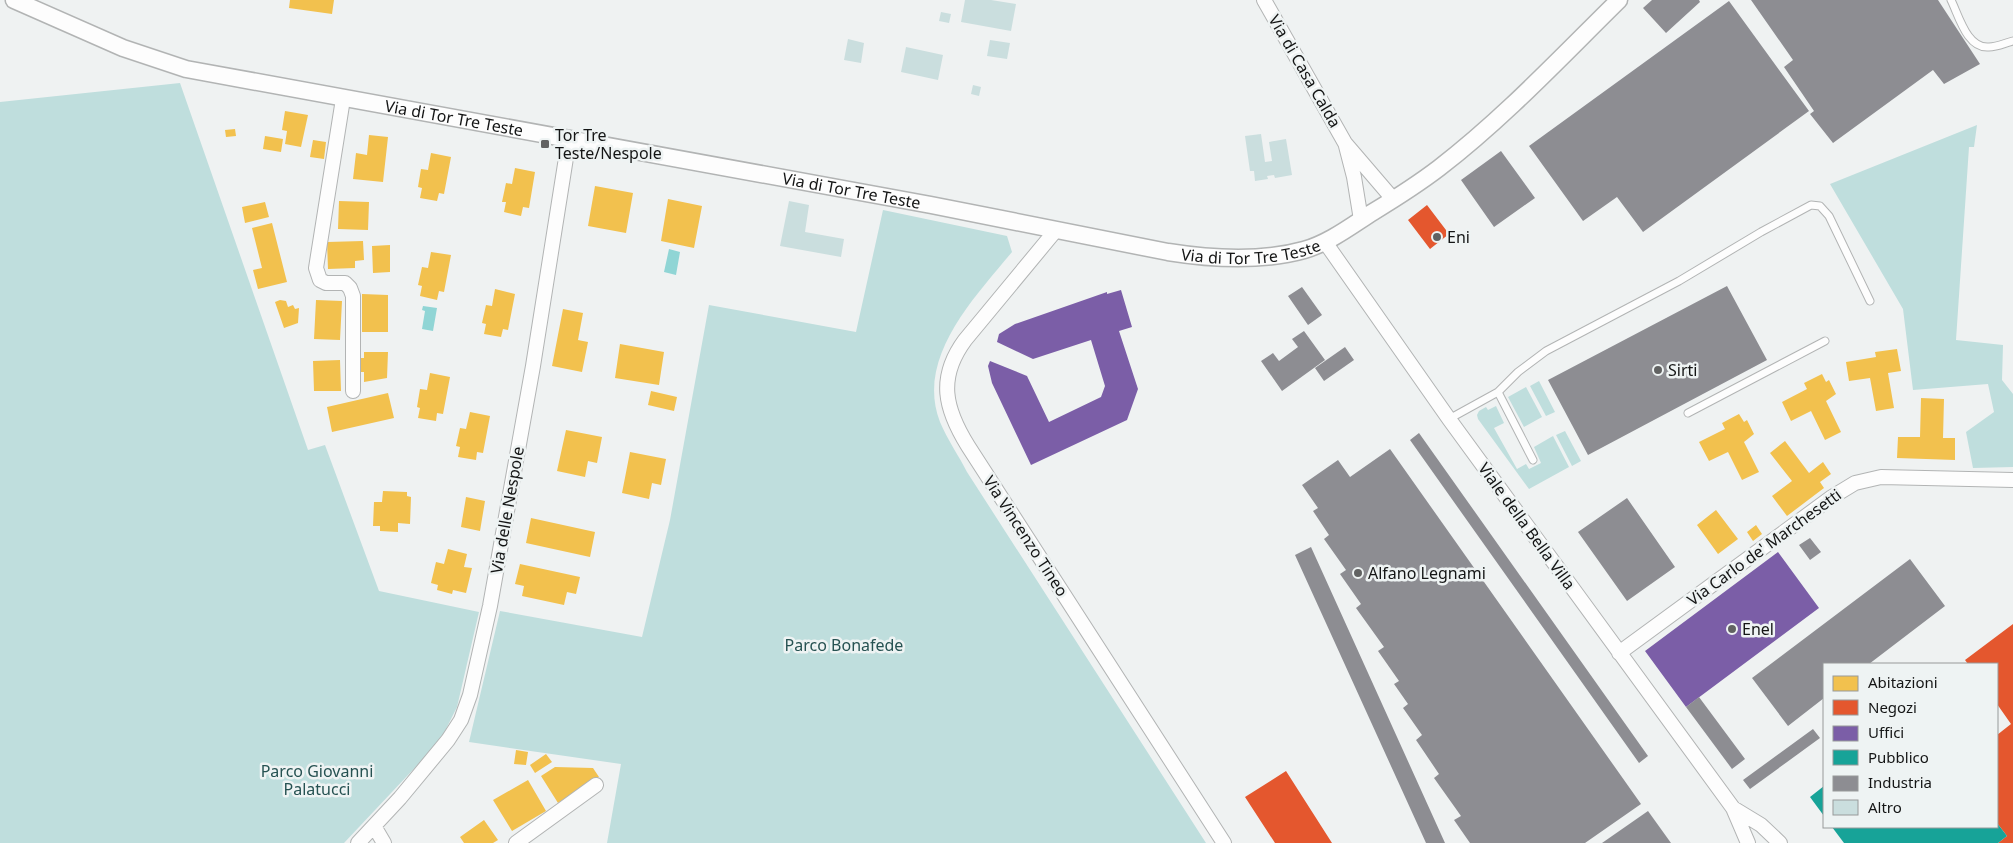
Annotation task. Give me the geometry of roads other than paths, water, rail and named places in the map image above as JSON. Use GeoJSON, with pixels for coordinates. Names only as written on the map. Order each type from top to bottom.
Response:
{"type":"FeatureCollection","features":[{"type":"Feature","properties":{"kind":"street","name":"Via di Tor Tre Teste"},"geometry":{"type":"LineString","coordinates":[[14,0],[123,48],[165,64],[213,75],[922,204],[1168,252],[1214,257],[1258,257],[1305,250],[1325,242],[1394,199],[1439,169],[1469,144],[1619,0]]}},
{"type":"Feature","properties":{"kind":"street","name":"Via di Casa Calda"},"geometry":{"type":"LineString","coordinates":[[1264,0],[1345,143],[1394,199]]}},
{"type":"Feature","properties":{"kind":"street"},"geometry":{"type":"LineString","coordinates":[[342,99],[316,268],[320,280],[345,283],[350,288],[353,296],[353,392]]}},
{"type":"Feature","properties":{"kind":"street","name":"Via delle Nespole"},"geometry":{"type":"LineString","coordinates":[[358,843],[448,740],[461,720],[470,695],[493,591],[533,366],[569,139]]}},
{"type":"Feature","properties":{"kind":"street","name":"Via di Casa Calda"},"geometry":{"type":"LineString","coordinates":[[1345,143],[1354,177],[1360,220]]}},
{"type":"Feature","properties":{"kind":"street","name":"Via Vincenzo Tineo"},"geometry":{"type":"LineString","coordinates":[[1056,230],[958,349],[948,379],[948,403],[951,414],[968,446],[1224,843]]}},
{"type":"Feature","properties":{"kind":"street","name":"Viale della Bella Villa"},"geometry":{"type":"LineString","coordinates":[[1325,242],[1449,418],[1733,808],[1748,843]]}},
{"type":"Feature","properties":{"kind":"street","name":"Via Carlo de' Marchesetti"},"geometry":{"type":"LineString","coordinates":[[1619,653],[1832,497],[1855,483],[1881,476],[2013,480]]}},
{"type":"Feature","properties":{"kind":"street"},"geometry":{"type":"LineString","coordinates":[[516,843],[596,785]]}},
{"type":"Feature","properties":{"kind":"street","name":"Viale della Bella Villa"},"geometry":{"type":"LineString","coordinates":[[1733,808],[1761,825],[1780,843]]}},
{"type":"Feature","properties":{"kind":"street"},"geometry":{"type":"LineString","coordinates":[[374,826],[384,843]]}},
{"type":"Feature","properties":{"kind":"lane"},"geometry":{"type":"LineString","coordinates":[[1950,0],[1969,36],[1975,43],[1988,48],[2013,41]]}},
{"type":"Feature","properties":{"kind":"lane"},"geometry":{"type":"LineString","coordinates":[[1449,418],[1498,392],[1518,372],[1546,351],[1679,282],[1761,232],[1812,205],[1820,206],[1828,216],[1870,301]]}},
{"type":"Feature","properties":{"kind":"lane"},"geometry":{"type":"LineString","coordinates":[[1688,413],[1825,341]]}},
{"type":"Feature","properties":{"kind":"lane"},"geometry":{"type":"LineString","coordinates":[[1498,392],[1534,460]]}},
{"type":"Feature","properties":{"kind":"water"},"geometry":{"type":"Polygon","coordinates":[[[669,249],[680,252],[676,275],[664,272],[669,249]]]}},
{"type":"Feature","properties":{"kind":"water"},"geometry":{"type":"Polygon","coordinates":[[[423,306],[437,308],[433,331],[422,329],[425,311],[422,310],[423,306]]]}},
{"type":"Feature","properties":{"kind":"place","name":"Tor Tre Teste/Nespole"},"geometry":{"type":"Point","coordinates":[545,144]}},
{"type":"Feature","properties":{"kind":"place","name":"Eni"},"geometry":{"type":"Point","coordinates":[1437,237]}},
{"type":"Feature","properties":{"kind":"place","name":"Sirti"},"geometry":{"type":"Point","coordinates":[1658,370]}},
{"type":"Feature","properties":{"kind":"place","name":"Alfano Legnami"},"geometry":{"type":"Point","coordinates":[1358,573]}},
{"type":"Feature","properties":{"kind":"place","name":"Enel"},"geometry":{"type":"Point","coordinates":[1732,629]}},
{"type":"Feature","properties":{"kind":"park label","name":"Parco Bonafede"},"geometry":{"type":"Point","coordinates":[844,645]}},
{"type":"Feature","properties":{"kind":"park label","name":"Parco Giovanni Palatucci"},"geometry":{"type":"Point","coordinates":[317,780]}}]}
